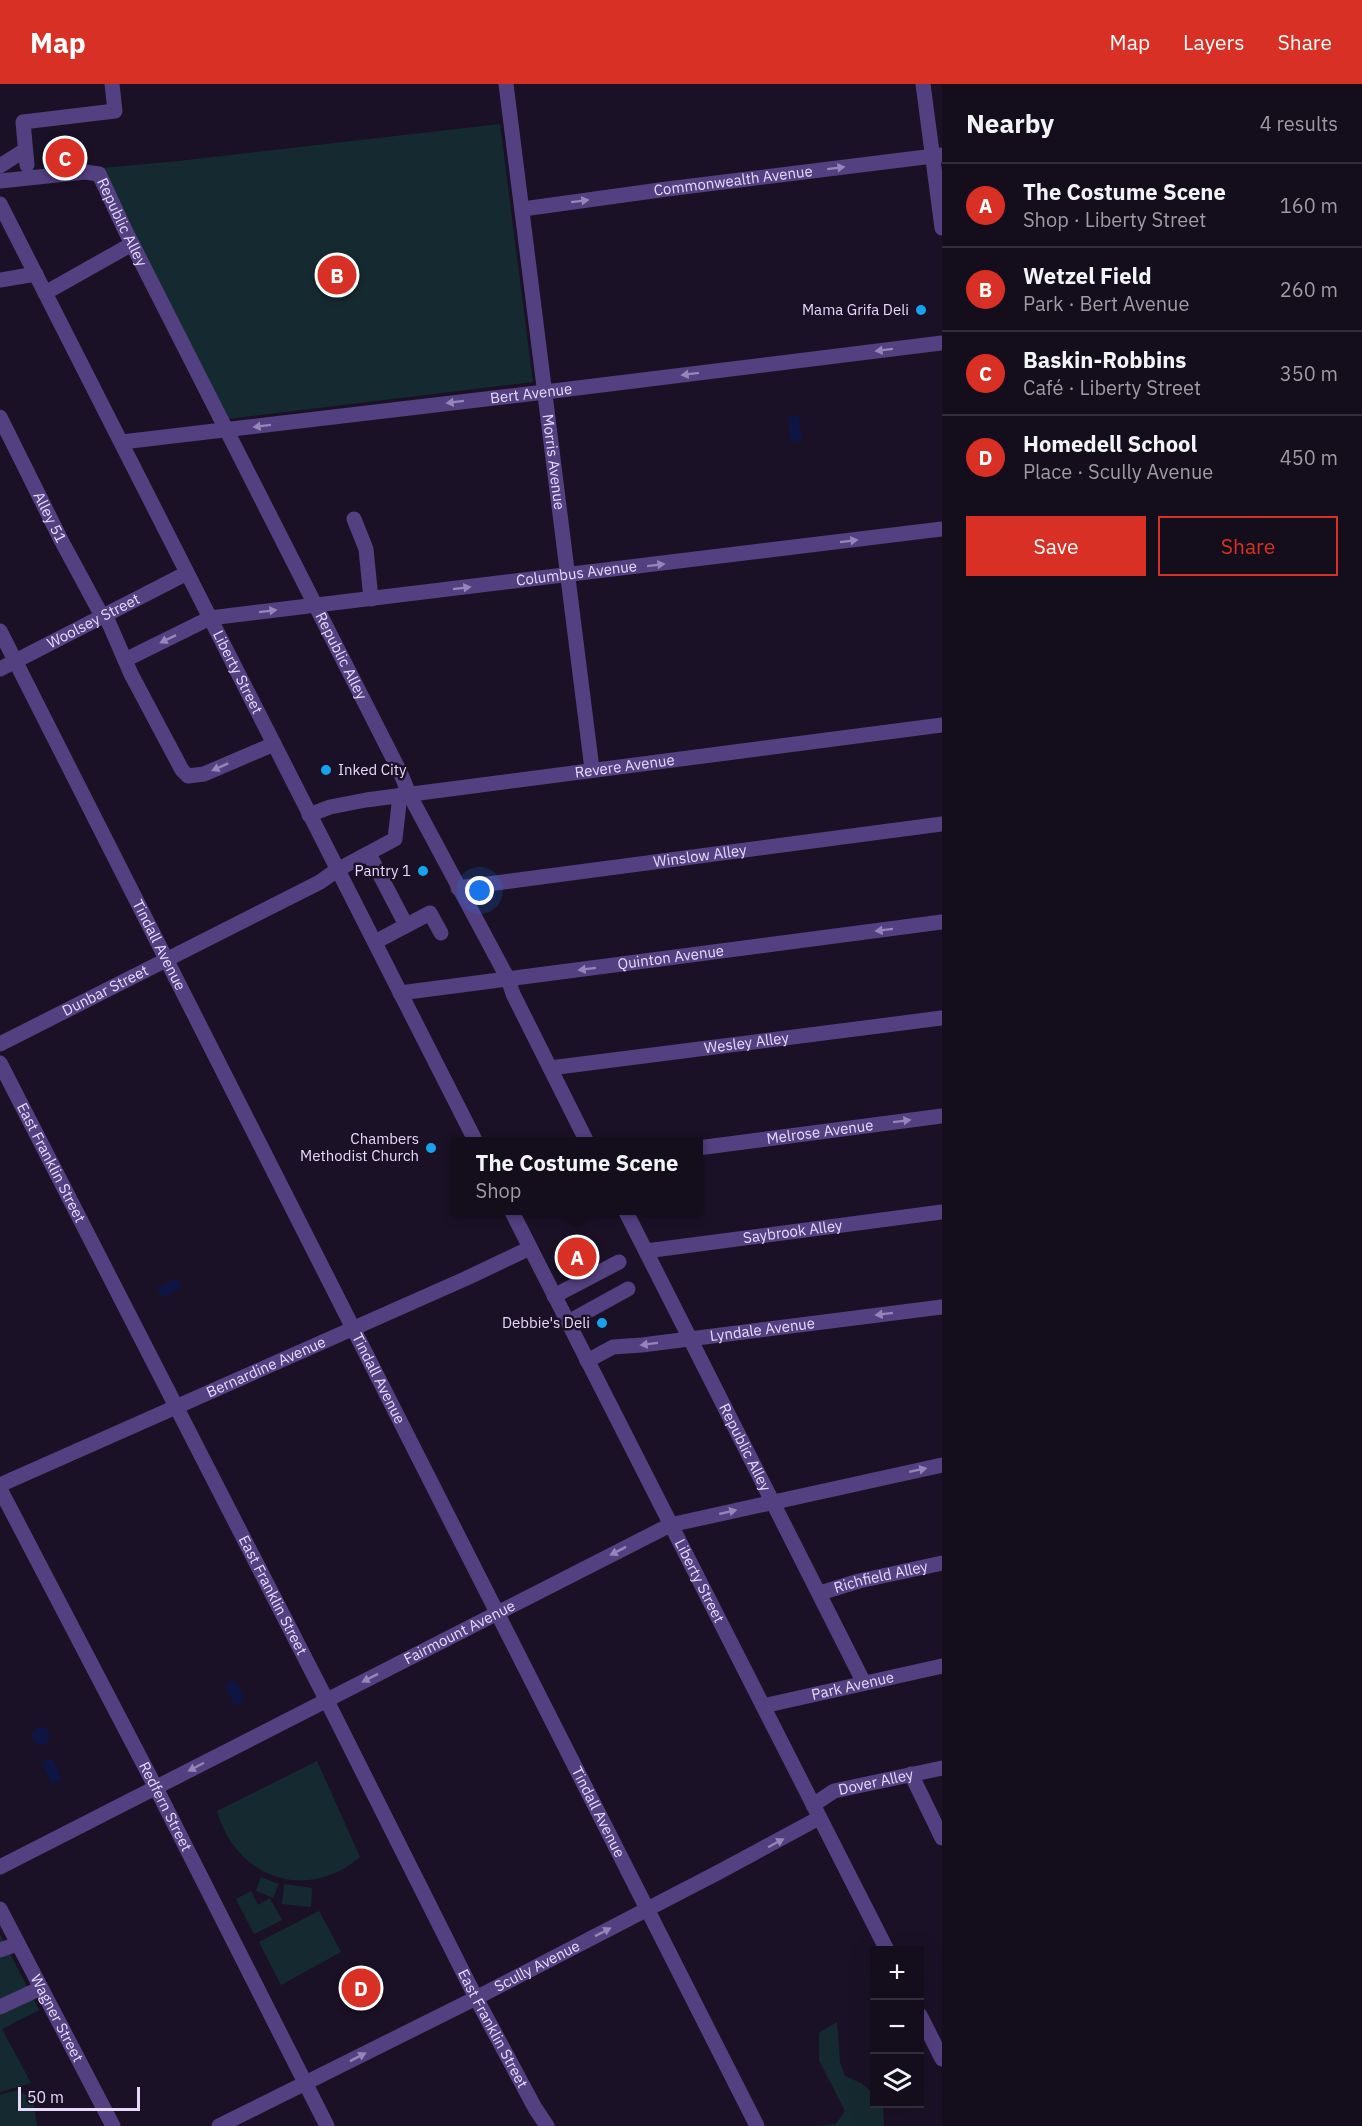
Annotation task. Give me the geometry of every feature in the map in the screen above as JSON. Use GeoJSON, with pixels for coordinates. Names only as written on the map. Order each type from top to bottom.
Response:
{"type":"FeatureCollection","features":[{"type":"Feature","properties":{"kind":"street"},"geometry":{"type":"LineString","coordinates":[[0,166],[26,157],[23,122],[115,111],[112,84]]}},
{"type":"Feature","properties":{"kind":"street","name":"Morris Avenue"},"geometry":{"type":"LineString","coordinates":[[507,84],[592,769]]}},
{"type":"Feature","properties":{"kind":"street"},"geometry":{"type":"LineString","coordinates":[[923,84],[938,156],[942,228]]}},
{"type":"Feature","properties":{"kind":"street","name":"Commonwealth Avenue"},"geometry":{"type":"LineString","coordinates":[[523,209],[938,156]]}},
{"type":"Feature","properties":{"kind":"street","name":"Republic Alley"},"geometry":{"type":"LineString","coordinates":[[0,181],[99,174],[132,244],[387,746],[405,794],[507,980],[584,1137]]}},
{"type":"Feature","properties":{"kind":"street","name":"Liberty Street"},"geometry":{"type":"LineString","coordinates":[[0,204],[473,1137]]}},
{"type":"Feature","properties":{"kind":"street"},"geometry":{"type":"LineString","coordinates":[[45,293],[132,244]]}},
{"type":"Feature","properties":{"kind":"street"},"geometry":{"type":"LineString","coordinates":[[0,280],[36,274]]}},
{"type":"Feature","properties":{"kind":"street","name":"Bert Avenue"},"geometry":{"type":"LineString","coordinates":[[122,442],[942,343]]}},
{"type":"Feature","properties":{"kind":"street","name":"Alley 51"},"geometry":{"type":"LineString","coordinates":[[0,417],[61,540],[103,615],[182,770],[188,776],[204,774],[274,744]]}},
{"type":"Feature","properties":{"kind":"street"},"geometry":{"type":"LineString","coordinates":[[354,519],[366,549],[371,599]]}},
{"type":"Feature","properties":{"kind":"street","name":"Columbus Avenue"},"geometry":{"type":"LineString","coordinates":[[125,660],[210,618],[942,529]]}},
{"type":"Feature","properties":{"kind":"street","name":"Woolsey Street"},"geometry":{"type":"LineString","coordinates":[[0,669],[187,573]]}},
{"type":"Feature","properties":{"kind":"street","name":"Tindall Avenue"},"geometry":{"type":"LineString","coordinates":[[0,631],[757,2126]]}},
{"type":"Feature","properties":{"kind":"street","name":"Revere Avenue"},"geometry":{"type":"LineString","coordinates":[[309,815],[345,803],[405,794],[942,725]]}},
{"type":"Feature","properties":{"kind":"street","name":"Dunbar Street"},"geometry":{"type":"LineString","coordinates":[[0,1044],[320,882],[337,870],[395,839],[405,794]]}},
{"type":"Feature","properties":{"kind":"street","name":"Winslow Alley"},"geometry":{"type":"LineString","coordinates":[[458,888],[942,824]]}},
{"type":"Feature","properties":{"kind":"street"},"geometry":{"type":"LineString","coordinates":[[369,854],[406,925]]}},
{"type":"Feature","properties":{"kind":"street"},"geometry":{"type":"LineString","coordinates":[[375,942],[430,914],[441,933]]}},
{"type":"Feature","properties":{"kind":"street","name":"Quinton Avenue"},"geometry":{"type":"LineString","coordinates":[[400,993],[942,922]]}},
{"type":"Feature","properties":{"kind":"street","name":"Wesley Alley"},"geometry":{"type":"LineString","coordinates":[[550,1068],[942,1018]]}},
{"type":"Feature","properties":{"kind":"street","name":"East Franklin Street"},"geometry":{"type":"LineString","coordinates":[[0,1063],[326,1699],[476,1998],[535,2108],[548,2126]]}},
{"type":"Feature","properties":{"kind":"street","name":"Melrose Avenue"},"geometry":{"type":"LineString","coordinates":[[703,1147],[942,1116]]}},
{"type":"Feature","properties":{"kind":"street","name":"Saybrook Alley"},"geometry":{"type":"LineString","coordinates":[[646,1251],[942,1212]]}},
{"type":"Feature","properties":{"kind":"street","name":"Liberty Street"},"geometry":{"type":"LineString","coordinates":[[514,1215],[885,1946]]}},
{"type":"Feature","properties":{"kind":"street","name":"Republic Alley"},"geometry":{"type":"LineString","coordinates":[[628,1215],[864,1683]]}},
{"type":"Feature","properties":{"kind":"street","name":"Bernardine Avenue"},"geometry":{"type":"LineString","coordinates":[[0,1487],[530,1248]]}},
{"type":"Feature","properties":{"kind":"street"},"geometry":{"type":"LineString","coordinates":[[555,1296],[619,1262]]}},
{"type":"Feature","properties":{"kind":"street"},"geometry":{"type":"LineString","coordinates":[[568,1322],[628,1289]]}},
{"type":"Feature","properties":{"kind":"street","name":"Lyndale Avenue"},"geometry":{"type":"LineString","coordinates":[[587,1361],[613,1347],[942,1306]]}},
{"type":"Feature","properties":{"kind":"street","name":"Fairmount Avenue"},"geometry":{"type":"LineString","coordinates":[[0,1867],[670,1525],[942,1465]]}},
{"type":"Feature","properties":{"kind":"street","name":"Redfern Street"},"geometry":{"type":"LineString","coordinates":[[0,1487],[327,2126]]}},
{"type":"Feature","properties":{"kind":"street","name":"Richfield Alley"},"geometry":{"type":"LineString","coordinates":[[819,1593],[859,1581],[942,1563]]}},
{"type":"Feature","properties":{"kind":"street","name":"Park Avenue"},"geometry":{"type":"LineString","coordinates":[[763,1706],[942,1666]]}},
{"type":"Feature","properties":{"kind":"street","name":"Dover Alley"},"geometry":{"type":"LineString","coordinates":[[816,1811],[834,1791],[942,1768]]}},
{"type":"Feature","properties":{"kind":"street"},"geometry":{"type":"LineString","coordinates":[[911,1774],[942,1838]]}},
{"type":"Feature","properties":{"kind":"street","name":"Scully Avenue"},"geometry":{"type":"LineString","coordinates":[[219,2126],[476,1998],[647,1909],[816,1811]]}},
{"type":"Feature","properties":{"kind":"street","name":"Wagner Street"},"geometry":{"type":"LineString","coordinates":[[0,1910],[113,2126]]}},
{"type":"Feature","properties":{"kind":"street"},"geometry":{"type":"LineString","coordinates":[[0,1950],[18,1944]]}},
{"type":"Feature","properties":{"kind":"street"},"geometry":{"type":"LineString","coordinates":[[0,2007],[41,1988]]}},
{"type":"Feature","properties":{"kind":"street"},"geometry":{"type":"LineString","coordinates":[[924,2023],[942,2059]]}},
{"type":"Feature","properties":{"kind":"shaded area"},"geometry":{"type":"Polygon","coordinates":[[[500,124],[533,382],[228,419],[101,168],[179,161],[500,124]]]}},
{"type":"Feature","properties":{"kind":"shaded area"},"geometry":{"type":"Polygon","coordinates":[[[799,416],[802,441],[790,442],[788,417],[799,416]]]}},
{"type":"Feature","properties":{"kind":"shaded area"},"geometry":{"type":"Polygon","coordinates":[[[493,890],[496,895],[494,900],[480,904],[475,902],[476,894],[493,890]]]}},
{"type":"Feature","properties":{"kind":"shaded area"},"geometry":{"type":"Polygon","coordinates":[[[177,1278],[182,1288],[162,1298],[157,1288],[177,1278]]]}},
{"type":"Feature","properties":{"kind":"shaded area"},"geometry":{"type":"Polygon","coordinates":[[[232,1681],[236,1682],[244,1697],[243,1702],[238,1704],[234,1704],[226,1688],[227,1684],[232,1681]]]}},
{"type":"Feature","properties":{"kind":"shaded area"},"geometry":{"type":"Polygon","coordinates":[[[41,1727],[47,1730],[50,1736],[47,1742],[41,1745],[35,1742],[32,1736],[35,1730],[41,1727]]]}},
{"type":"Feature","properties":{"kind":"shaded area"},"geometry":{"type":"Polygon","coordinates":[[[52,1758],[62,1779],[52,1784],[42,1763],[52,1758]]]}},
{"type":"Feature","properties":{"kind":"shaded area"},"geometry":{"type":"Polygon","coordinates":[[[317,1761],[360,1857],[339,1871],[318,1879],[296,1880],[275,1876],[256,1867],[240,1853],[226,1834],[217,1811],[317,1761]]]}},
{"type":"Feature","properties":{"kind":"shaded area"},"geometry":{"type":"Polygon","coordinates":[[[261,1877],[279,1884],[273,1898],[256,1891],[261,1877]]]}},
{"type":"Feature","properties":{"kind":"shaded area"},"geometry":{"type":"Polygon","coordinates":[[[284,1884],[312,1888],[311,1907],[282,1904],[284,1884]]]}},
{"type":"Feature","properties":{"kind":"shaded area"},"geometry":{"type":"Polygon","coordinates":[[[251,1891],[258,1905],[270,1898],[282,1920],[254,1934],[236,1899],[251,1891]]]}},
{"type":"Feature","properties":{"kind":"shaded area"},"geometry":{"type":"Polygon","coordinates":[[[319,1911],[341,1952],[281,1985],[259,1942],[319,1911]]]}},
{"type":"Feature","properties":{"kind":"shaded area"},"geometry":{"type":"Polygon","coordinates":[[[0,1934],[39,2010],[2,2029],[31,2083],[0,2092],[0,1934]]]}},
{"type":"Feature","properties":{"kind":"shaded area"},"geometry":{"type":"Polygon","coordinates":[[[837,2022],[840,2062],[845,2076],[861,2083],[870,2091],[870,2108],[883,2108],[884,2126],[816,2126],[836,2124],[845,2111],[819,2060],[819,2033],[837,2022]]]}},
{"type":"Feature","properties":{"kind":"shaded area"},"geometry":{"type":"Polygon","coordinates":[[[17,2090],[33,2099],[37,2126],[0,2126],[0,2095],[17,2090]]]}},
{"type":"Feature","properties":{"kind":"place","name":"Baskin-Robbins"},"geometry":{"type":"Point","coordinates":[65,158]}},
{"type":"Feature","properties":{"kind":"place","name":"Wetzel Field"},"geometry":{"type":"Point","coordinates":[337,275]}},
{"type":"Feature","properties":{"kind":"place","name":"Mama Grifa Deli"},"geometry":{"type":"Point","coordinates":[921,310]}},
{"type":"Feature","properties":{"kind":"place","name":"Inked City"},"geometry":{"type":"Point","coordinates":[326,770]}},
{"type":"Feature","properties":{"kind":"place","name":"Pantry 1"},"geometry":{"type":"Point","coordinates":[423,871]}},
{"type":"Feature","properties":{"kind":"place","name":"Chambers Methodist Church"},"geometry":{"type":"Point","coordinates":[431,1148]}},
{"type":"Feature","properties":{"kind":"place","name":"The Costume Scene"},"geometry":{"type":"Point","coordinates":[577,1257]}},
{"type":"Feature","properties":{"kind":"place","name":"Debbie's Deli"},"geometry":{"type":"Point","coordinates":[602,1323]}},
{"type":"Feature","properties":{"kind":"place","name":"Homedell School"},"geometry":{"type":"Point","coordinates":[361,1988]}}]}
